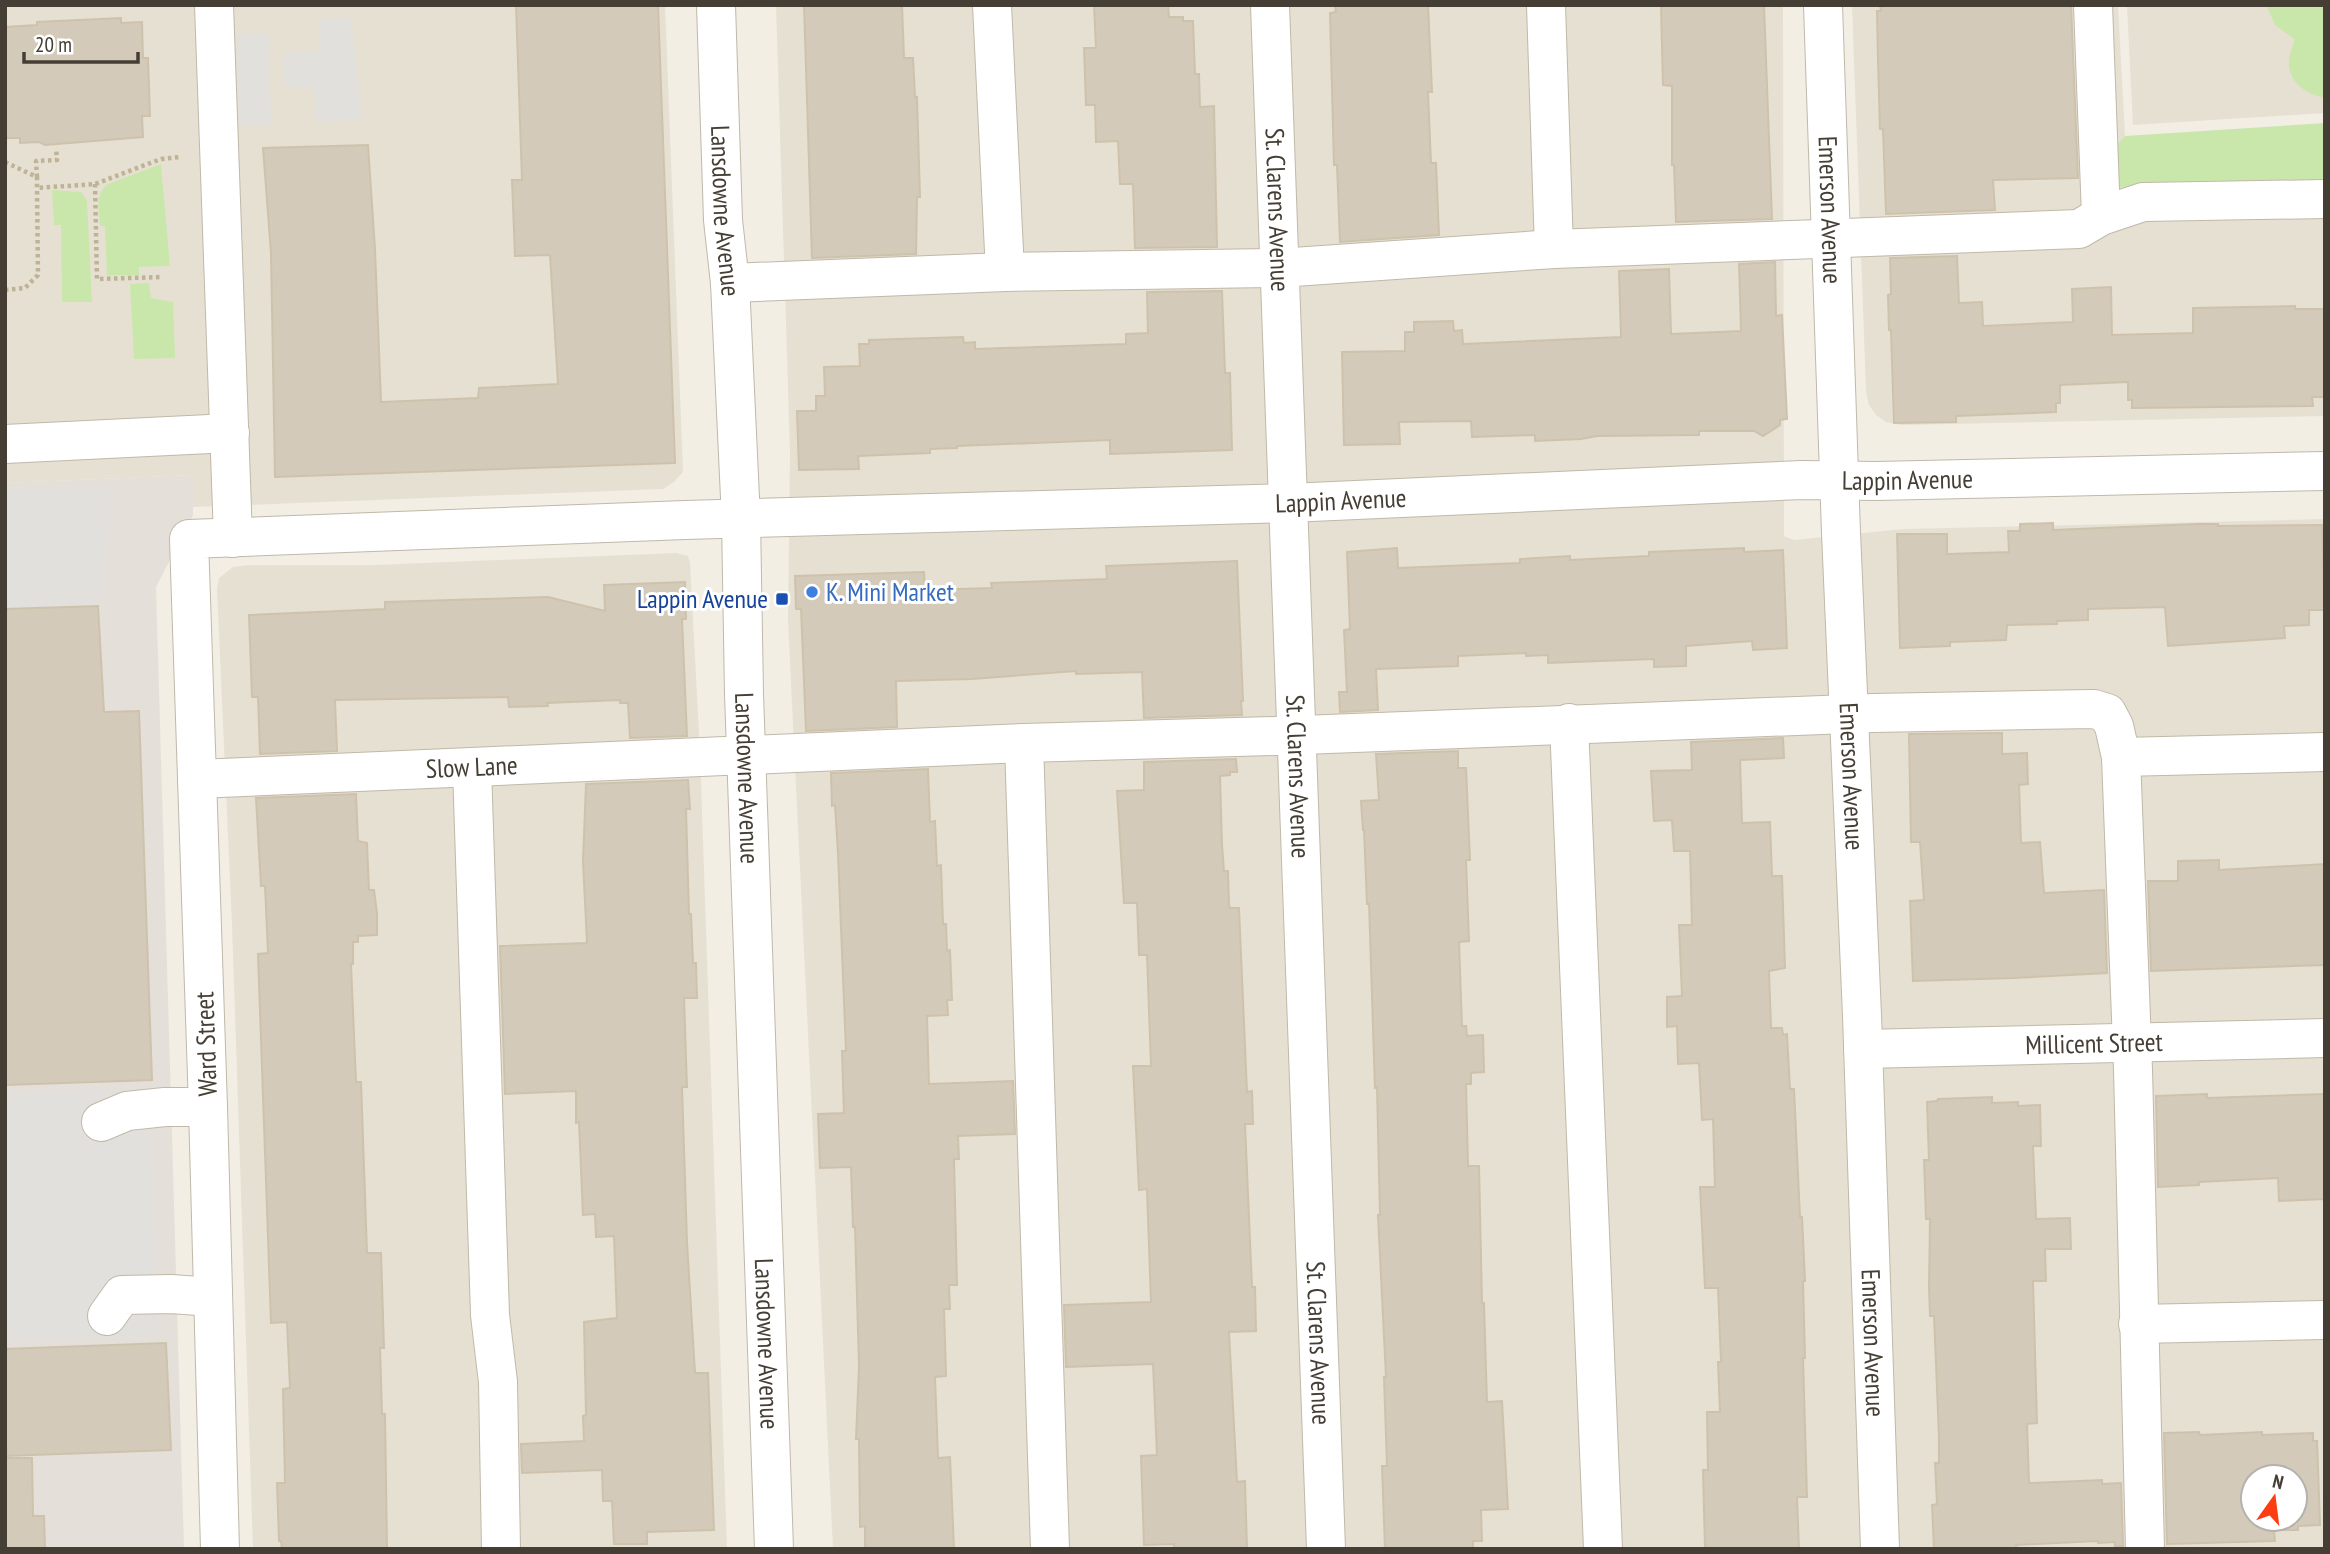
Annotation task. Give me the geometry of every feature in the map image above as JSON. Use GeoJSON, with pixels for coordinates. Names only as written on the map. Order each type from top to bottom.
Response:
{"type":"FeatureCollection","features":[{"type":"Feature","properties":{"kind":"street"},"geometry":{"type":"LineString","coordinates":[[214,5],[233,538]]}},
{"type":"Feature","properties":{"kind":"street","name":"Lansdowne Avenue"},"geometry":{"type":"LineString","coordinates":[[716,5],[723,220],[730,283],[741,519],[774,1549]]}},
{"type":"Feature","properties":{"kind":"street"},"geometry":{"type":"LineString","coordinates":[[992,5],[1004,272]]}},
{"type":"Feature","properties":{"kind":"street","name":"St. Clarens Avenue"},"geometry":{"type":"LineString","coordinates":[[1270,5],[1326,1549]]}},
{"type":"Feature","properties":{"kind":"street"},"geometry":{"type":"LineString","coordinates":[[1546,5],[1554,249]]}},
{"type":"Feature","properties":{"kind":"street","name":"Emerson Avenue"},"geometry":{"type":"LineString","coordinates":[[1823,5],[1880,1549]]}},
{"type":"Feature","properties":{"kind":"street"},"geometry":{"type":"LineString","coordinates":[[2093,5],[2101,216]]}},
{"type":"Feature","properties":{"kind":"street"},"geometry":{"type":"LineString","coordinates":[[730,283],[1004,272],[1279,268],[1554,249],[2079,229],[2101,216],[2143,202],[2325,199]]}},
{"type":"Feature","properties":{"kind":"street"},"geometry":{"type":"LineString","coordinates":[[5,444],[230,433]]}},
{"type":"Feature","properties":{"kind":"street","name":"Lappin Avenue"},"geometry":{"type":"LineString","coordinates":[[189,539],[1289,503],[1774,482],[2325,471]]}},
{"type":"Feature","properties":{"kind":"street","name":"Ward Street"},"geometry":{"type":"LineString","coordinates":[[189,539],[220,1549]]}},
{"type":"Feature","properties":{"kind":"street","name":"Slow Lane"},"geometry":{"type":"LineString","coordinates":[[197,779],[1024,743],[1849,714],[2094,709],[2108,713],[2121,757]]}},
{"type":"Feature","properties":{"kind":"street"},"geometry":{"type":"LineString","coordinates":[[1569,723],[1603,1549]]}},
{"type":"Feature","properties":{"kind":"street"},"geometry":{"type":"LineString","coordinates":[[1024,743],[1050,1549]]}},
{"type":"Feature","properties":{"kind":"street"},"geometry":{"type":"LineString","coordinates":[[2145,1549],[2132,1042],[2121,757],[2325,752]]}},
{"type":"Feature","properties":{"kind":"street"},"geometry":{"type":"LineString","coordinates":[[472,768],[490,1315],[498,1382],[501,1549]]}},
{"type":"Feature","properties":{"kind":"street","name":"Millicent Street"},"geometry":{"type":"LineString","coordinates":[[1863,1049],[2325,1038]]}},
{"type":"Feature","properties":{"kind":"street"},"geometry":{"type":"LineString","coordinates":[[101,1122],[127,1111],[165,1107],[208,1107]]}},
{"type":"Feature","properties":{"kind":"street"},"geometry":{"type":"LineString","coordinates":[[2138,1324],[2325,1321]]}},
{"type":"Feature","properties":{"kind":"path"},"geometry":{"type":"LineString","coordinates":[[5,290],[25,288],[38,275],[36,161],[57,160],[56,148]]}},
{"type":"Feature","properties":{"kind":"path"},"geometry":{"type":"LineString","coordinates":[[37,188],[95,184],[161,159],[182,156]]}},
{"type":"Feature","properties":{"kind":"path"},"geometry":{"type":"LineString","coordinates":[[5,163],[37,177]]}},
{"type":"Feature","properties":{"kind":"path"},"geometry":{"type":"LineString","coordinates":[[95,184],[97,279],[163,277]]}},
{"type":"Feature","properties":{"kind":"shaded area"},"geometry":{"type":"Polygon","coordinates":[[[5,5],[665,5],[683,472],[663,489],[193,507],[192,475],[5,483],[5,5]]]}},
{"type":"Feature","properties":{"kind":"shaded area"},"geometry":{"type":"Polygon","coordinates":[[[776,5],[1783,5],[1784,536],[1794,540],[1903,529],[2325,519],[2325,1549],[833,1549],[788,621],[790,452],[776,5]]]}},
{"type":"Feature","properties":{"kind":"shaded area"},"geometry":{"type":"Polygon","coordinates":[[[1852,5],[2118,5],[2125,136],[2107,155],[2325,185],[2325,416],[1901,425],[1886,422],[1876,415],[1869,405],[1866,391],[1852,5]]]}},
{"type":"Feature","properties":{"kind":"shaded area"},"geometry":{"type":"Polygon","coordinates":[[[2127,5],[2325,5],[2325,113],[2133,125],[2127,5]]]}},
{"type":"Feature","properties":{"kind":"shaded area"},"geometry":{"type":"Polygon","coordinates":[[[351,18],[362,120],[316,121],[314,87],[285,88],[283,53],[320,51],[320,19],[351,18]]]}},
{"type":"Feature","properties":{"kind":"shaded area"},"geometry":{"type":"Polygon","coordinates":[[[269,33],[271,125],[239,126],[237,34],[269,33]]]}},
{"type":"Feature","properties":{"kind":"shaded area"},"geometry":{"type":"Polygon","coordinates":[[[193,475],[193,515],[156,587],[184,1549],[5,1549],[5,483],[193,475]]]}},
{"type":"Feature","properties":{"kind":"shaded area"},"geometry":{"type":"Polygon","coordinates":[[[110,487],[111,520],[98,606],[5,609],[5,490],[110,487]]]}},
{"type":"Feature","properties":{"kind":"shaded area"},"geometry":{"type":"Polygon","coordinates":[[[676,553],[688,556],[690,563],[700,752],[727,1549],[253,1549],[232,925],[217,588],[219,578],[233,567],[250,565],[375,565],[676,553]]]}},
{"type":"Feature","properties":{"kind":"shaded area"},"geometry":{"type":"Polygon","coordinates":[[[150,1088],[158,1336],[5,1341],[5,1093],[150,1088]]]}},
{"type":"Feature","properties":{"kind":"green space"},"geometry":{"type":"Polygon","coordinates":[[[2266,5],[2325,5],[2325,97],[2305,90],[2291,74],[2289,61],[2294,39],[2275,25],[2266,5]]]}},
{"type":"Feature","properties":{"kind":"green space"},"geometry":{"type":"Polygon","coordinates":[[[2325,123],[2325,185],[2117,187],[2107,155],[2125,136],[2325,123]]]}},
{"type":"Feature","properties":{"kind":"green space"},"geometry":{"type":"Polygon","coordinates":[[[161,164],[170,266],[139,267],[139,275],[107,275],[105,226],[100,226],[98,209],[101,193],[108,184],[161,164]]]}},
{"type":"Feature","properties":{"kind":"green space"},"geometry":{"type":"Polygon","coordinates":[[[52,190],[81,192],[87,201],[92,302],[62,302],[61,225],[54,225],[52,190]]]}},
{"type":"Feature","properties":{"kind":"green space"},"geometry":{"type":"Polygon","coordinates":[[[149,283],[151,298],[173,302],[175,358],[134,359],[130,284],[149,283]]]}},
{"type":"Feature","properties":{"kind":"building"},"geometry":{"type":"Polygon","coordinates":[[[516,5],[658,5],[675,463],[275,477],[271,253],[263,148],[368,145],[381,402],[478,398],[479,388],[558,384],[550,255],[515,256],[512,180],[522,180],[516,5]]]}},
{"type":"Feature","properties":{"kind":"building"},"geometry":{"type":"Polygon","coordinates":[[[804,5],[902,5],[904,58],[913,58],[917,97],[920,197],[917,197],[916,254],[812,258],[804,5]]]}},
{"type":"Feature","properties":{"kind":"building"},"geometry":{"type":"Polygon","coordinates":[[[1094,5],[1168,5],[1169,17],[1183,17],[1183,21],[1193,21],[1195,74],[1199,74],[1200,107],[1214,106],[1217,247],[1135,248],[1133,184],[1120,184],[1118,141],[1096,142],[1095,105],[1086,105],[1084,48],[1096,48],[1094,5]]]}},
{"type":"Feature","properties":{"kind":"building"},"geometry":{"type":"Polygon","coordinates":[[[1337,5],[1428,5],[1432,92],[1428,92],[1431,163],[1436,163],[1439,235],[1340,242],[1337,165],[1334,165],[1330,13],[1336,12],[1337,5]]]}},
{"type":"Feature","properties":{"kind":"building"},"geometry":{"type":"Polygon","coordinates":[[[1661,5],[1764,5],[1772,219],[1676,222],[1672,165],[1672,86],[1663,85],[1661,5]]]}},
{"type":"Feature","properties":{"kind":"building"},"geometry":{"type":"Polygon","coordinates":[[[1880,5],[2071,5],[2078,178],[1993,180],[1995,210],[1886,214],[1878,61],[1877,11],[1881,11],[1880,5]]]}},
{"type":"Feature","properties":{"kind":"building"},"geometry":{"type":"Polygon","coordinates":[[[121,18],[121,23],[142,22],[143,58],[148,58],[150,116],[142,116],[143,137],[45,145],[39,142],[20,143],[20,138],[5,138],[5,27],[37,25],[37,22],[121,18]]]}},
{"type":"Feature","properties":{"kind":"building"},"geometry":{"type":"Polygon","coordinates":[[[1957,256],[1959,303],[1982,302],[1983,326],[2073,322],[2072,289],[2111,287],[2112,335],[2193,333],[2193,308],[2295,306],[2295,309],[2325,309],[2325,397],[2312,397],[2313,406],[2132,408],[2132,400],[2128,400],[2128,382],[2060,385],[2060,403],[2056,403],[2056,412],[1956,416],[1956,422],[1894,423],[1888,295],[1891,294],[1890,258],[1957,256]]]}},
{"type":"Feature","properties":{"kind":"building"},"geometry":{"type":"Polygon","coordinates":[[[1775,262],[1776,316],[1782,315],[1787,419],[1780,420],[1780,425],[1763,436],[1754,431],[1699,431],[1699,435],[1597,436],[1535,441],[1535,435],[1472,437],[1471,421],[1399,422],[1400,444],[1344,445],[1342,352],[1405,351],[1405,332],[1414,332],[1414,322],[1453,321],[1454,331],[1462,330],[1463,344],[1621,337],[1619,271],[1669,269],[1671,334],[1741,331],[1739,264],[1775,262]]]}},
{"type":"Feature","properties":{"kind":"building"},"geometry":{"type":"Polygon","coordinates":[[[1222,291],[1225,373],[1230,373],[1232,450],[1110,454],[1110,440],[957,446],[930,449],[930,453],[858,456],[859,469],[799,470],[797,411],[816,411],[816,396],[825,396],[824,367],[860,366],[859,344],[869,344],[869,340],[963,337],[964,343],[975,342],[975,349],[1126,344],[1126,334],[1148,333],[1147,292],[1222,291]]]}},
{"type":"Feature","properties":{"kind":"building"},"geometry":{"type":"Polygon","coordinates":[[[2053,523],[2053,530],[2197,524],[2322,525],[2325,610],[2309,610],[2309,625],[2284,626],[2285,638],[2168,646],[2165,607],[2088,609],[2088,620],[2007,625],[2006,640],[1950,642],[1950,646],[1900,648],[1897,534],[1947,534],[1947,554],[2009,552],[2008,531],[2020,531],[2020,524],[2053,523]]]}},
{"type":"Feature","properties":{"kind":"building"},"geometry":{"type":"Polygon","coordinates":[[[1397,548],[1398,568],[1520,563],[1520,559],[1570,556],[1570,560],[1649,556],[1649,552],[1744,548],[1744,552],[1783,550],[1787,648],[1753,650],[1752,641],[1686,646],[1686,666],[1654,667],[1654,659],[1548,663],[1548,655],[1526,656],[1526,653],[1458,656],[1458,666],[1376,669],[1378,710],[1340,712],[1339,692],[1347,692],[1344,630],[1350,629],[1347,552],[1397,548]]]}},
{"type":"Feature","properties":{"kind":"building"},"geometry":{"type":"Polygon","coordinates":[[[1237,561],[1242,715],[1144,718],[1142,672],[1076,674],[1076,671],[972,679],[896,681],[897,727],[806,731],[801,609],[796,609],[795,576],[924,572],[925,590],[992,588],[991,583],[1107,579],[1106,566],[1237,561]]]}},
{"type":"Feature","properties":{"kind":"building"},"geometry":{"type":"Polygon","coordinates":[[[685,582],[686,619],[682,619],[687,736],[630,738],[628,703],[620,703],[620,700],[509,707],[508,697],[335,700],[337,751],[260,754],[258,697],[252,697],[249,615],[385,609],[385,602],[548,597],[605,611],[604,585],[685,582]]]}},
{"type":"Feature","properties":{"kind":"building"},"geometry":{"type":"Polygon","coordinates":[[[98,606],[104,712],[139,711],[152,1080],[5,1085],[5,609],[98,606]]]}},
{"type":"Feature","properties":{"kind":"building"},"geometry":{"type":"Polygon","coordinates":[[[2002,733],[2002,754],[2027,753],[2028,784],[2019,785],[2021,843],[2040,842],[2044,893],[2104,890],[2107,973],[1913,981],[1910,901],[1924,900],[1920,842],[1911,842],[1909,734],[2002,733]]]}},
{"type":"Feature","properties":{"kind":"building"},"geometry":{"type":"Polygon","coordinates":[[[1783,738],[1784,758],[1740,760],[1742,823],[1770,822],[1772,876],[1782,876],[1785,968],[1769,971],[1771,1028],[1782,1028],[1783,1035],[1787,1034],[1790,1089],[1794,1089],[1805,1281],[1803,1358],[1807,1497],[1797,1497],[1799,1549],[1705,1549],[1703,1470],[1708,1470],[1707,1412],[1720,1412],[1718,1362],[1721,1362],[1718,1288],[1705,1288],[1700,1187],[1715,1187],[1713,1119],[1702,1120],[1699,1063],[1678,1064],[1677,1026],[1667,1027],[1667,997],[1682,996],[1679,925],[1692,925],[1690,851],[1674,851],[1672,820],[1654,821],[1651,771],[1692,770],[1691,742],[1783,738]]]}},
{"type":"Feature","properties":{"kind":"building"},"geometry":{"type":"Polygon","coordinates":[[[1458,751],[1458,768],[1466,768],[1470,860],[1466,860],[1469,941],[1459,942],[1462,1026],[1466,1026],[1467,1036],[1483,1035],[1484,1072],[1471,1073],[1471,1084],[1466,1084],[1468,1166],[1479,1166],[1487,1402],[1502,1401],[1508,1509],[1481,1510],[1482,1541],[1473,1541],[1473,1549],[1385,1549],[1382,1466],[1387,1466],[1386,1377],[1378,1215],[1377,1087],[1375,1088],[1369,904],[1361,801],[1379,800],[1376,754],[1458,751]]]}},
{"type":"Feature","properties":{"kind":"building"},"geometry":{"type":"Polygon","coordinates":[[[1236,759],[1237,772],[1220,776],[1224,871],[1228,871],[1230,908],[1239,908],[1247,1092],[1252,1091],[1253,1124],[1245,1124],[1256,1331],[1229,1332],[1237,1482],[1245,1481],[1247,1549],[1174,1549],[1174,1544],[1144,1545],[1141,1456],[1157,1455],[1153,1364],[1066,1367],[1064,1305],[1151,1302],[1147,1189],[1139,1190],[1133,1066],[1151,1066],[1147,955],[1139,955],[1137,903],[1124,903],[1117,791],[1144,790],[1144,762],[1236,759]]]}},
{"type":"Feature","properties":{"kind":"building"},"geometry":{"type":"Polygon","coordinates":[[[928,769],[930,822],[935,821],[937,866],[941,865],[943,924],[946,924],[947,951],[950,950],[952,1000],[947,1000],[948,1015],[927,1016],[929,1084],[1013,1081],[1015,1134],[958,1136],[959,1159],[954,1159],[957,1285],[949,1285],[950,1309],[944,1309],[946,1376],[935,1377],[938,1458],[950,1457],[954,1549],[865,1549],[865,1526],[860,1527],[859,1439],[856,1439],[859,1366],[851,1167],[820,1168],[818,1114],[844,1113],[842,1051],[846,1051],[838,854],[831,773],[928,769]]]}},
{"type":"Feature","properties":{"kind":"building"},"geometry":{"type":"Polygon","coordinates":[[[688,780],[690,809],[686,809],[689,914],[693,963],[696,963],[697,998],[684,998],[687,1087],[682,1087],[687,1242],[695,1373],[708,1373],[714,1530],[647,1532],[647,1544],[614,1544],[612,1501],[603,1501],[602,1470],[522,1473],[521,1444],[584,1441],[584,1322],[617,1318],[614,1236],[596,1237],[595,1214],[583,1215],[576,1091],[505,1094],[500,946],[587,943],[583,861],[586,784],[688,780]]]}},
{"type":"Feature","properties":{"kind":"building"},"geometry":{"type":"Polygon","coordinates":[[[356,794],[358,841],[367,843],[369,890],[374,890],[377,913],[377,935],[358,936],[358,942],[353,942],[351,964],[356,1082],[361,1082],[367,1253],[381,1253],[384,1348],[380,1348],[382,1414],[385,1414],[387,1549],[282,1549],[279,1541],[277,1483],[285,1483],[283,1389],[290,1388],[287,1322],[271,1323],[258,954],[268,953],[265,886],[261,886],[256,798],[356,794]]]}},
{"type":"Feature","properties":{"kind":"building"},"geometry":{"type":"Polygon","coordinates":[[[2219,860],[2219,870],[2325,864],[2325,965],[2151,971],[2148,881],[2178,881],[2178,861],[2219,860]]]}},
{"type":"Feature","properties":{"kind":"building"},"geometry":{"type":"Polygon","coordinates":[[[2207,1094],[2207,1098],[2325,1094],[2325,1199],[2279,1201],[2278,1178],[2158,1187],[2156,1096],[2207,1094]]]}},
{"type":"Feature","properties":{"kind":"building"},"geometry":{"type":"Polygon","coordinates":[[[1992,1097],[1992,1103],[2040,1105],[2041,1146],[2033,1146],[2036,1219],[2070,1218],[2071,1249],[2045,1249],[2046,1281],[2033,1281],[2037,1423],[2027,1424],[2029,1483],[2102,1480],[2102,1484],[2121,1483],[2123,1546],[2115,1546],[2115,1542],[2098,1541],[2016,1545],[2017,1549],[1934,1549],[1932,1505],[1937,1504],[1935,1463],[1939,1463],[1939,1437],[1934,1316],[1930,1316],[1930,1219],[1926,1219],[1924,1160],[1929,1160],[1927,1102],[1938,1099],[1992,1097]]]}},
{"type":"Feature","properties":{"kind":"building"},"geometry":{"type":"Polygon","coordinates":[[[166,1343],[171,1450],[5,1456],[5,1349],[166,1343]]]}},
{"type":"Feature","properties":{"kind":"building"},"geometry":{"type":"Polygon","coordinates":[[[2164,1433],[2313,1433],[2313,1441],[2317,1441],[2320,1525],[2309,1526],[2309,1463],[2239,1463],[2239,1533],[2274,1533],[2275,1541],[2167,1544],[2164,1433]]]}},
{"type":"Feature","properties":{"kind":"building"},"geometry":{"type":"Polygon","coordinates":[[[5,1458],[32,1458],[33,1516],[44,1516],[45,1549],[5,1549],[5,1458]]]}},
{"type":"Feature","properties":{"kind":"place","name":"K. Mini Market"},"geometry":{"type":"Point","coordinates":[812,592]}},
{"type":"Feature","properties":{"kind":"place","name":"Lappin Avenue"},"geometry":{"type":"Point","coordinates":[782,599]}}]}
